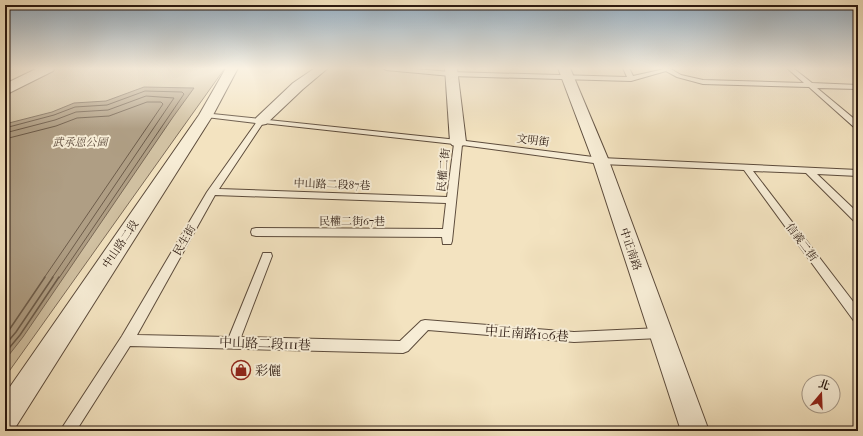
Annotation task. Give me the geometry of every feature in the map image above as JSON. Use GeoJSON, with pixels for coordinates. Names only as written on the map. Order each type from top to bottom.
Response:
{"type":"FeatureCollection","features":[{"type":"Feature","properties":{"kind":"street","name":"中山路二段"},"geometry":{"type":"LineString","coordinates":[[5,418],[206,115],[221,88]]}},
{"type":"Feature","properties":{"kind":"street","name":"民生街"},"geometry":{"type":"LineString","coordinates":[[261,121],[296,88]]}},
{"type":"Feature","properties":{"kind":"street"},"geometry":{"type":"LineString","coordinates":[[453,88],[458,142]]}},
{"type":"Feature","properties":{"kind":"street","name":"中正南路"},"geometry":{"type":"LineString","coordinates":[[573,88],[601,160],[694,431]]}},
{"type":"Feature","properties":{"kind":"lane"},"geometry":{"type":"LineString","coordinates":[[814,88],[858,126]]}},
{"type":"Feature","properties":{"kind":"lane","name":"文明街"},"geometry":{"type":"LineString","coordinates":[[206,115],[458,142],[601,160],[858,173]]}},
{"type":"Feature","properties":{"kind":"lane","name":"民生街"},"geometry":{"type":"LineString","coordinates":[[68,431],[127,340],[212,192],[261,121]]}},
{"type":"Feature","properties":{"kind":"lane","name":"民權二街"},"geometry":{"type":"LineString","coordinates":[[448,237],[458,142]]}},
{"type":"Feature","properties":{"kind":"lane","name":"信義二街"},"geometry":{"type":"LineString","coordinates":[[746,167],[858,317]]}},
{"type":"Feature","properties":{"kind":"lane"},"geometry":{"type":"LineString","coordinates":[[809,171],[858,219]]}},
{"type":"Feature","properties":{"kind":"lane","name":"中山路二段87巷"},"geometry":{"type":"LineString","coordinates":[[212,192],[452,200]]}},
{"type":"Feature","properties":{"kind":"lane","name":"民權二街67巷"},"geometry":{"type":"LineString","coordinates":[[256,232],[448,237]]}},
{"type":"Feature","properties":{"kind":"lane"},"geometry":{"type":"LineString","coordinates":[[233,342],[267,256]]}},
{"type":"Feature","properties":{"kind":"lane","name":"中正南路106巷"},"geometry":{"type":"LineString","coordinates":[[403,347],[425,325],[574,337],[660,333]]}},
{"type":"Feature","properties":{"kind":"lane","name":"中山路二段111巷"},"geometry":{"type":"LineString","coordinates":[[127,340],[403,347]]}},
{"type":"Feature","properties":{"kind":"green space","name":"武承恩公園"},"geometry":{"type":"Polygon","coordinates":[[[8,88],[211,88],[5,377],[5,90],[8,88]]]}},
{"type":"Feature","properties":{"kind":"water","name":"武承恩公園"},"geometry":{"type":"Polygon","coordinates":[[[140,88],[194,88],[23,337],[5,360],[5,124],[52,112],[74,103],[106,101],[140,88]]]}},
{"type":"Feature","properties":{"kind":"place","name":"彩儷"},"geometry":{"type":"Point","coordinates":[241,370]}}]}
